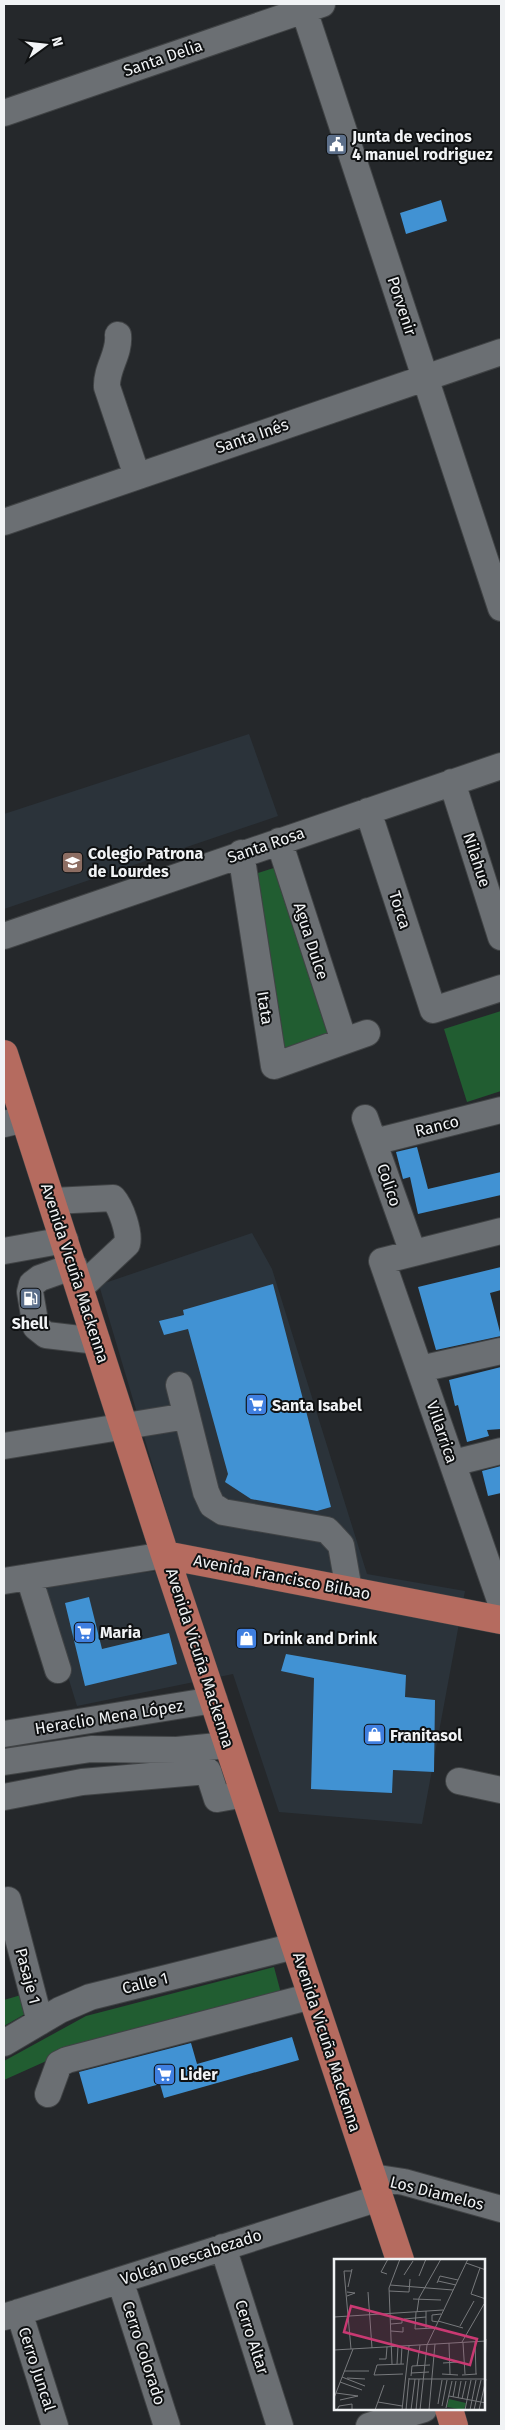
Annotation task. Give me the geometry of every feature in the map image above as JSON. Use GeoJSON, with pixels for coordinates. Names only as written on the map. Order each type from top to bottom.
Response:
{"type":"FeatureCollection","features":[{"type":"Feature","properties":{"kind":"main road","name":"Avenida Vicuña Mackenna"},"geometry":{"type":"LineString","coordinates":[[4,1054],[15,1121],[53,1201],[165,1554],[400,2259]]}},
{"type":"Feature","properties":{"kind":"main road","name":"Avenida Francisco Bilbao"},"geometry":{"type":"LineString","coordinates":[[165,1554],[501,1620]]}},
{"type":"Feature","properties":{"kind":"main road"},"geometry":{"type":"LineString","coordinates":[[449,2410],[454,2426]]}},
{"type":"Feature","properties":{"kind":"street","name":"Santa Delia"},"geometry":{"type":"LineString","coordinates":[[4,113],[309,6]]}},
{"type":"Feature","properties":{"kind":"street","name":"Porvenir"},"geometry":{"type":"LineString","coordinates":[[309,6],[425,377],[501,608]]}},
{"type":"Feature","properties":{"kind":"street"},"geometry":{"type":"LineString","coordinates":[[118,335],[117,352],[108,377],[107,387],[137,476]]}},
{"type":"Feature","properties":{"kind":"street","name":"Santa Inés"},"geometry":{"type":"LineString","coordinates":[[4,522],[501,352]]}},
{"type":"Feature","properties":{"kind":"street","name":"Santa Rosa"},"geometry":{"type":"LineString","coordinates":[[4,936],[279,840],[501,766]]}},
{"type":"Feature","properties":{"kind":"street","name":"Nilahue"},"geometry":{"type":"LineString","coordinates":[[452,782],[501,937]]}},
{"type":"Feature","properties":{"kind":"street","name":"Torca"},"geometry":{"type":"LineString","coordinates":[[368,811],[433,1010],[501,988]]}},
{"type":"Feature","properties":{"kind":"street","name":"Agua Dulce"},"geometry":{"type":"LineString","coordinates":[[279,840],[355,1037]]}},
{"type":"Feature","properties":{"kind":"street","name":"Itata"},"geometry":{"type":"LineString","coordinates":[[241,853],[274,1066],[355,1037]]}},
{"type":"Feature","properties":{"kind":"street","name":"Ranco"},"geometry":{"type":"LineString","coordinates":[[369,1130],[501,1110]]}},
{"type":"Feature","properties":{"kind":"street","name":"Colico"},"geometry":{"type":"LineString","coordinates":[[369,1130],[413,1253]]}},
{"type":"Feature","properties":{"kind":"street"},"geometry":{"type":"LineString","coordinates":[[53,1201],[113,1198],[117,1203],[129,1238],[127,1244],[77,1277],[40,1278],[32,1284],[30,1292],[36,1326],[46,1335],[97,1340]]}},
{"type":"Feature","properties":{"kind":"street"},"geometry":{"type":"LineString","coordinates":[[413,1253],[501,1231]]}},
{"type":"Feature","properties":{"kind":"street"},"geometry":{"type":"LineString","coordinates":[[4,1251],[65,1240]]}},
{"type":"Feature","properties":{"kind":"street","name":"Villarrica"},"geometry":{"type":"LineString","coordinates":[[413,1253],[382,1261],[501,1602]]}},
{"type":"Feature","properties":{"kind":"street"},"geometry":{"type":"LineString","coordinates":[[420,1369],[501,1352]]}},
{"type":"Feature","properties":{"kind":"street"},"geometry":{"type":"LineString","coordinates":[[179,1385],[206,1492],[212,1505],[223,1512],[327,1530],[342,1545],[349,1590]]}},
{"type":"Feature","properties":{"kind":"street"},"geometry":{"type":"LineString","coordinates":[[4,1446],[187,1416]]}},
{"type":"Feature","properties":{"kind":"street"},"geometry":{"type":"LineString","coordinates":[[453,1462],[501,1451]]}},
{"type":"Feature","properties":{"kind":"street","name":"Avenida Francisco Bilbao"},"geometry":{"type":"LineString","coordinates":[[4,1581],[165,1554]]}},
{"type":"Feature","properties":{"kind":"street"},"geometry":{"type":"LineString","coordinates":[[29,1577],[58,1670]]}},
{"type":"Feature","properties":{"kind":"street","name":"Heraclio Mena López"},"geometry":{"type":"LineString","coordinates":[[4,1734],[214,1700]]}},
{"type":"Feature","properties":{"kind":"street"},"geometry":{"type":"LineString","coordinates":[[141,1712],[152,1715],[161,1730],[160,1739],[151,1750]]}},
{"type":"Feature","properties":{"kind":"street","name":"Heraclio Mena López"},"geometry":{"type":"LineString","coordinates":[[4,1762],[91,1749],[196,1749],[228,1745]]}},
{"type":"Feature","properties":{"kind":"street"},"geometry":{"type":"LineString","coordinates":[[4,1797],[82,1782],[208,1771],[217,1799],[245,1794]]}},
{"type":"Feature","properties":{"kind":"street"},"geometry":{"type":"LineString","coordinates":[[459,1781],[501,1790]]}},
{"type":"Feature","properties":{"kind":"street","name":"Pasaje 1"},"geometry":{"type":"LineString","coordinates":[[8,1900],[40,2022]]}},
{"type":"Feature","properties":{"kind":"street","name":"Calle 1"},"geometry":{"type":"LineString","coordinates":[[4,2043],[76,2002],[295,1946]]}},
{"type":"Feature","properties":{"kind":"street"},"geometry":{"type":"LineString","coordinates":[[48,2094],[59,2064],[67,2060],[312,1996]]}},
{"type":"Feature","properties":{"kind":"street","name":"Los Diamelos"},"geometry":{"type":"LineString","coordinates":[[376,2187],[404,2182],[501,2209]]}},
{"type":"Feature","properties":{"kind":"street","name":"Volcán Descabezado"},"geometry":{"type":"LineString","coordinates":[[11,2315],[223,2247],[376,2187]]}},
{"type":"Feature","properties":{"kind":"street","name":"Cerro Altar"},"geometry":{"type":"LineString","coordinates":[[223,2247],[280,2426]]}},
{"type":"Feature","properties":{"kind":"street","name":"Cerro Colorado"},"geometry":{"type":"LineString","coordinates":[[120,2280],[167,2426]]}},
{"type":"Feature","properties":{"kind":"street","name":"Cerro Juncal"},"geometry":{"type":"LineString","coordinates":[[11,2315],[55,2426]]}},
{"type":"Feature","properties":{"kind":"street"},"geometry":{"type":"LineString","coordinates":[[369,2426],[421,2410]]}},
{"type":"Feature","properties":{"kind":"shaded area","name":"Colegio Patrona de Lourdes"},"geometry":{"type":"Polygon","coordinates":[[[249,734],[278,816],[4,909],[4,814],[249,734]]]}},
{"type":"Feature","properties":{"kind":"shaded area"},"geometry":{"type":"Polygon","coordinates":[[[252,1233],[272,1269],[367,1574],[465,1591],[422,1824],[279,1812],[233,1674],[77,1706],[40,1585],[183,1568],[99,1285],[252,1233]]]}},
{"type":"Feature","properties":{"kind":"green space"},"geometry":{"type":"Polygon","coordinates":[[[280,866],[331,1036],[285,1052],[248,876],[280,866]]]}},
{"type":"Feature","properties":{"kind":"green space"},"geometry":{"type":"Polygon","coordinates":[[[501,1011],[501,1091],[467,1102],[444,1029],[501,1011]]]}},
{"type":"Feature","properties":{"kind":"green space"},"geometry":{"type":"Polygon","coordinates":[[[274,1967],[282,1997],[53,2058],[4,2080],[4,2061],[86,2016],[274,1967]]]}},
{"type":"Feature","properties":{"kind":"green space"},"geometry":{"type":"Polygon","coordinates":[[[21,1995],[25,2014],[4,2026],[4,2000],[21,1995]]]}},
{"type":"Feature","properties":{"kind":"building"},"geometry":{"type":"Polygon","coordinates":[[[441,200],[447,221],[406,234],[400,213],[441,200]]]}},
{"type":"Feature","properties":{"kind":"building"},"geometry":{"type":"Polygon","coordinates":[[[417,1147],[428,1189],[501,1172],[501,1195],[418,1214],[410,1177],[403,1179],[396,1152],[417,1147]]]}},
{"type":"Feature","properties":{"kind":"building"},"geometry":{"type":"Polygon","coordinates":[[[501,1267],[501,1290],[490,1293],[501,1336],[436,1350],[418,1287],[501,1267]]]}},
{"type":"Feature","properties":{"kind":"building","name":"Santa Isabel"},"geometry":{"type":"Polygon","coordinates":[[[273,1284],[331,1507],[317,1511],[251,1499],[225,1482],[228,1474],[188,1329],[164,1335],[159,1321],[184,1315],[183,1310],[273,1284]]]}},
{"type":"Feature","properties":{"kind":"building"},"geometry":{"type":"Polygon","coordinates":[[[501,1367],[501,1429],[487,1430],[489,1436],[467,1442],[458,1405],[455,1406],[449,1380],[501,1367]]]}},
{"type":"Feature","properties":{"kind":"building"},"geometry":{"type":"Polygon","coordinates":[[[501,1466],[501,1493],[488,1496],[482,1471],[501,1466]]]}},
{"type":"Feature","properties":{"kind":"building"},"geometry":{"type":"Polygon","coordinates":[[[89,1597],[102,1649],[169,1633],[177,1664],[85,1686],[65,1603],[89,1597]]]}},
{"type":"Feature","properties":{"kind":"building","name":"Franitasol"},"geometry":{"type":"Polygon","coordinates":[[[286,1654],[406,1675],[405,1697],[435,1700],[434,1772],[393,1770],[392,1793],[311,1789],[314,1678],[281,1671],[286,1654]]]}},
{"type":"Feature","properties":{"kind":"building","name":"Lider"},"geometry":{"type":"Polygon","coordinates":[[[292,2037],[299,2060],[164,2098],[160,2084],[88,2104],[79,2072],[191,2043],[197,2064],[292,2037]]]}},
{"type":"Feature","properties":{"kind":"place","name":"Junta de vecinos 4 manuel rodriguez"},"geometry":{"type":"Point","coordinates":[336,145]}},
{"type":"Feature","properties":{"kind":"place","name":"Colegio Patrona de Lourdes"},"geometry":{"type":"Point","coordinates":[72,862]}},
{"type":"Feature","properties":{"kind":"place","name":"Shell"},"geometry":{"type":"Point","coordinates":[30,1299]}},
{"type":"Feature","properties":{"kind":"place","name":"Santa Isabel"},"geometry":{"type":"Point","coordinates":[256,1405]}},
{"type":"Feature","properties":{"kind":"place","name":"Maria"},"geometry":{"type":"Point","coordinates":[84,1632]}},
{"type":"Feature","properties":{"kind":"place","name":"Drink and Drink"},"geometry":{"type":"Point","coordinates":[247,1638]}},
{"type":"Feature","properties":{"kind":"place","name":"Franitasol"},"geometry":{"type":"Point","coordinates":[374,1735]}},
{"type":"Feature","properties":{"kind":"place","name":"Lider"},"geometry":{"type":"Point","coordinates":[164,2074]}}]}
